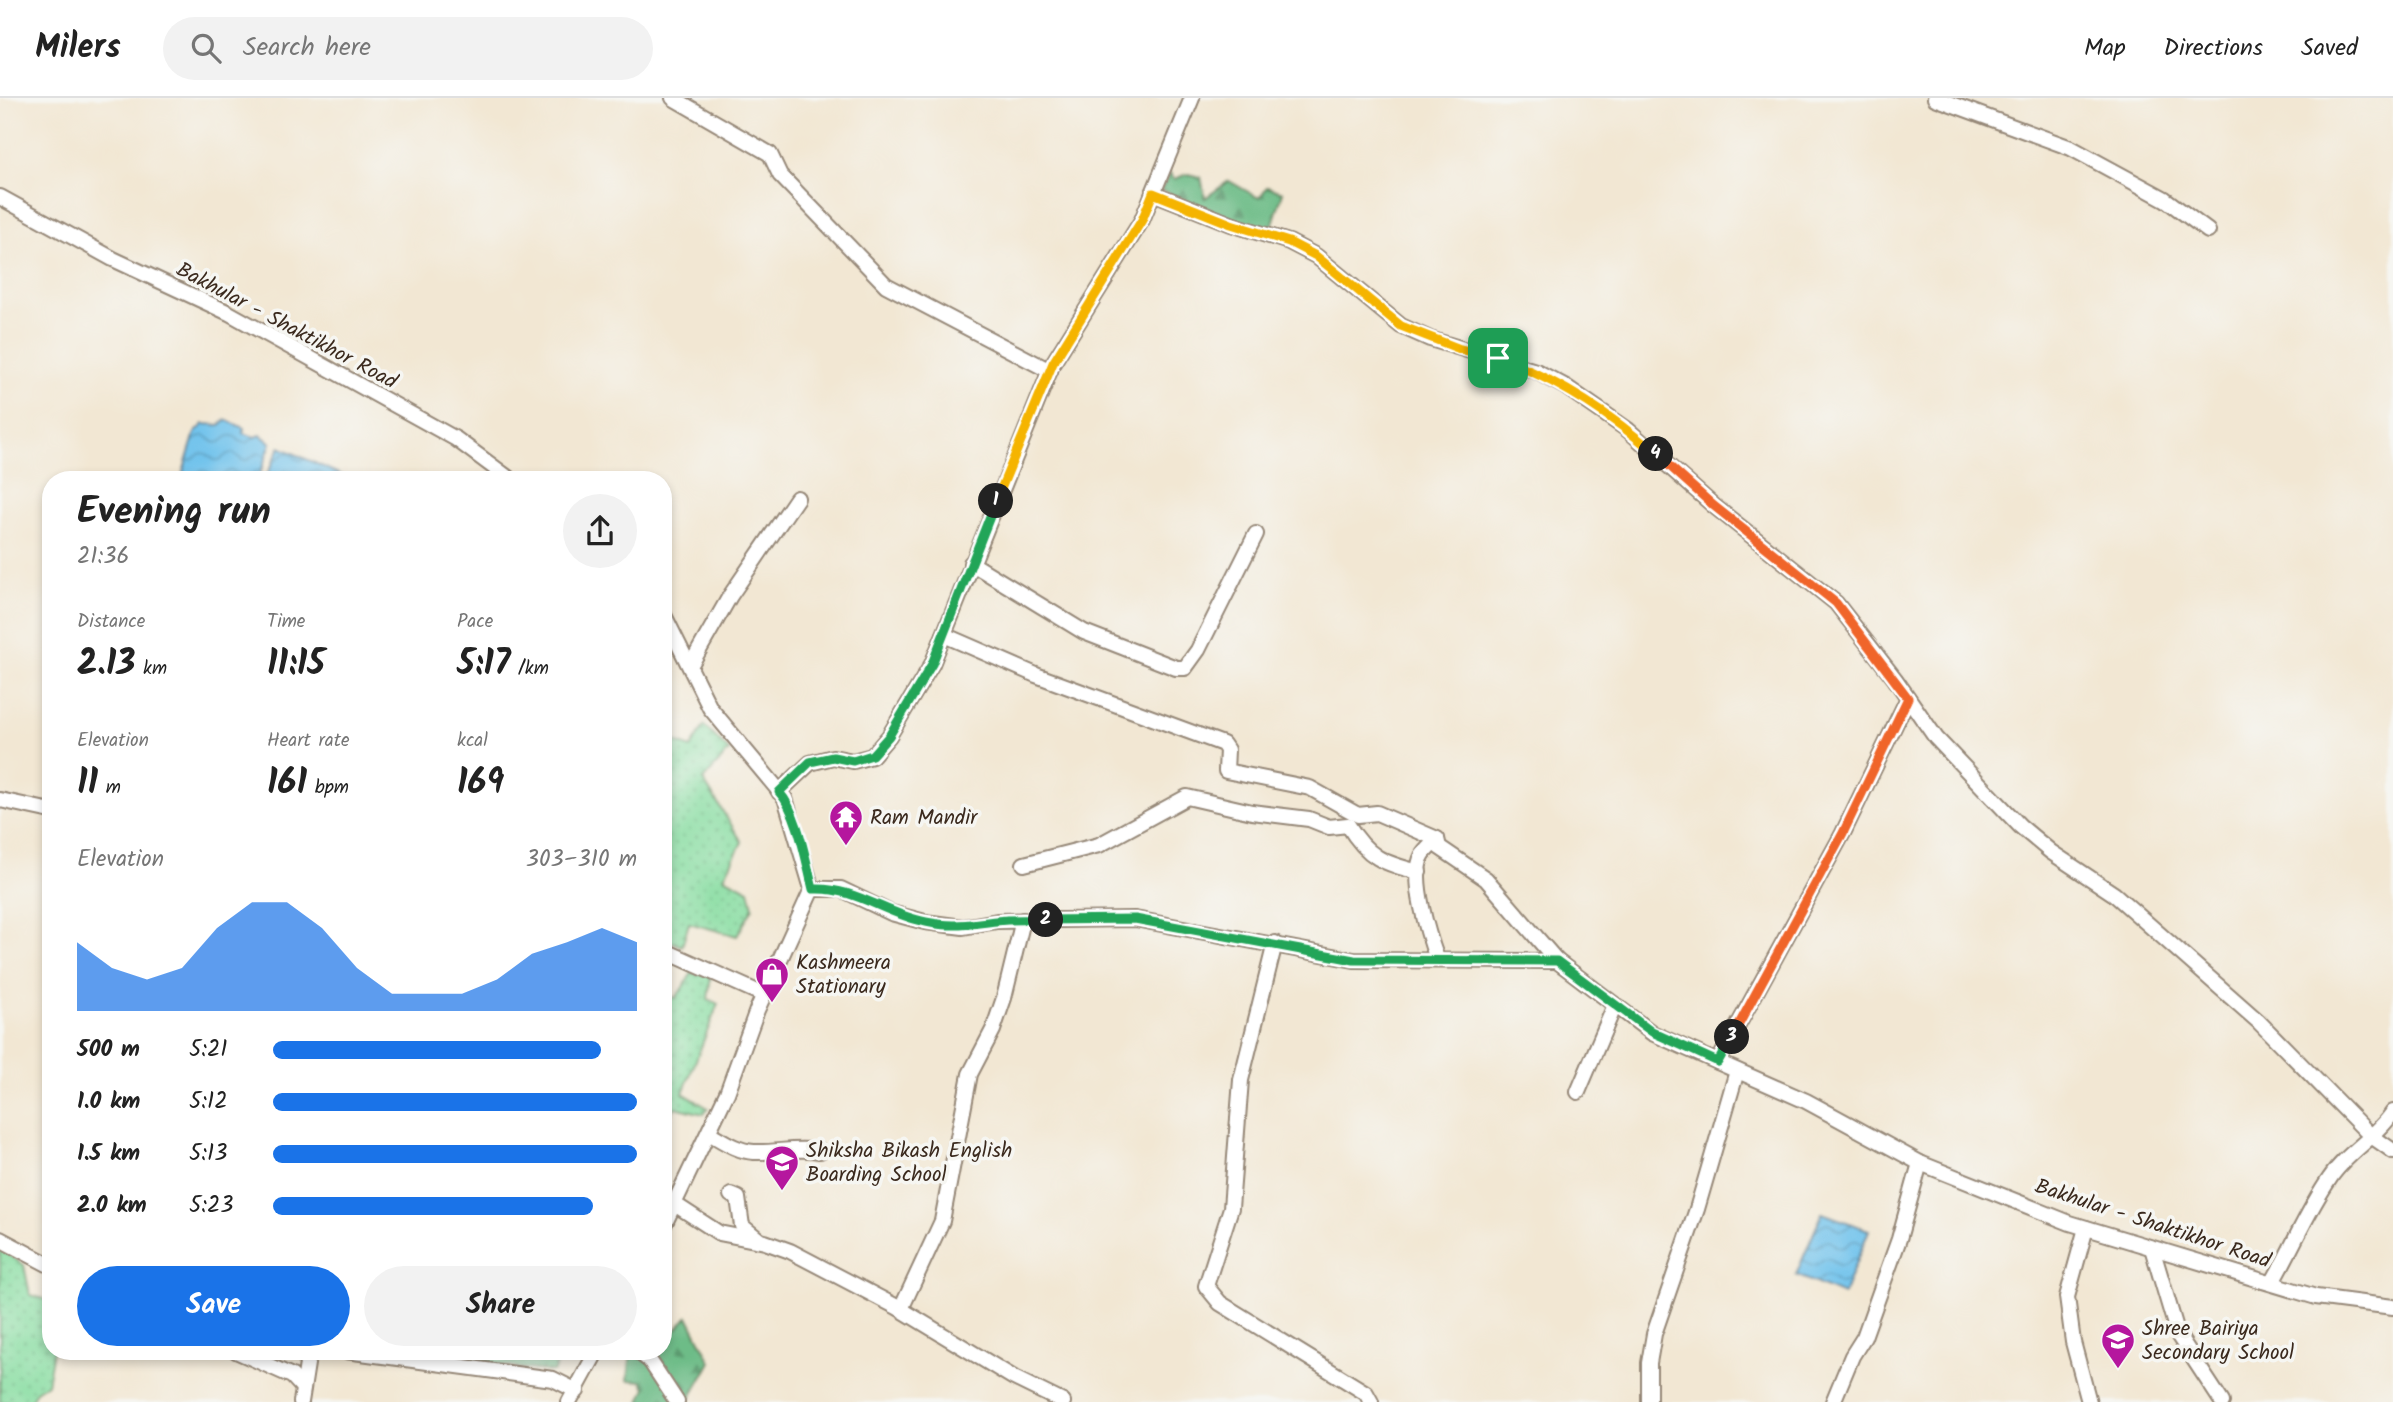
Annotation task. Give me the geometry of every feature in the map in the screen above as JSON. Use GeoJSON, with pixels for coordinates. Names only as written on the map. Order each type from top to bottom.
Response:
{"type":"FeatureCollection","features":[{"type":"Feature","properties":{"kind":"street"},"geometry":{"type":"LineString","coordinates":[[673,98],[769,154],[780,175],[886,285],[1050,370]]}},
{"type":"Feature","properties":{"kind":"street"},"geometry":{"type":"LineString","coordinates":[[779,792],[810,762],[833,757],[853,761],[872,755],[889,736],[932,664],[1050,370],[1142,220],[1192,98]]}},
{"type":"Feature","properties":{"kind":"street"},"geometry":{"type":"LineString","coordinates":[[1935,98],[2071,148],[2165,199],[2208,231]]}},
{"type":"Feature","properties":{"kind":"street"},"geometry":{"type":"LineString","coordinates":[[1153,193],[1231,224],[1289,242],[1316,256],[1401,326],[1460,349],[1536,371],[1597,407],[1628,430],[1714,506],[1836,603],[1943,746],[2020,826],[2051,852],[2114,894],[2258,1021],[2370,1135],[2393,1151]]}},
{"type":"Feature","properties":{"kind":"street","name":"Bakhular - Shaktikhor Road"},"geometry":{"type":"LineString","coordinates":[[0,197],[113,259],[229,313],[456,439],[499,471]]}},
{"type":"Feature","properties":{"kind":"street"},"geometry":{"type":"LineString","coordinates":[[690,666],[730,596],[797,498]]}},
{"type":"Feature","properties":{"kind":"street"},"geometry":{"type":"LineString","coordinates":[[971,563],[1084,632],[1176,668],[1185,668],[1198,650],[1256,534]]}},
{"type":"Feature","properties":{"kind":"street"},"geometry":{"type":"LineString","coordinates":[[672,631],[710,708],[785,798],[813,889],[764,995],[709,1133],[672,1212]]}},
{"type":"Feature","properties":{"kind":"street"},"geometry":{"type":"LineString","coordinates":[[944,635],[1036,675],[1223,744],[1227,750],[1226,771],[1310,788],[1358,815],[1377,814],[1437,839],[1421,857],[1419,872],[1420,897],[1437,959]]}},
{"type":"Feature","properties":{"kind":"street"},"geometry":{"type":"LineString","coordinates":[[1718,1062],[1843,833],[1908,698]]}},
{"type":"Feature","properties":{"kind":"street"},"geometry":{"type":"LineString","coordinates":[[1024,864],[1098,845],[1187,797],[1252,812],[1310,819],[1329,827],[1348,825],[1361,846],[1378,860],[1419,872]]}},
{"type":"Feature","properties":{"kind":"street"},"geometry":{"type":"LineString","coordinates":[[0,800],[42,809]]}},
{"type":"Feature","properties":{"kind":"street","name":"Bakhular - Shaktikhor Road"},"geometry":{"type":"LineString","coordinates":[[1437,839],[1439,847],[1486,879],[1557,961],[1652,1032],[1806,1101],[1920,1163],[2086,1228],[2316,1297],[2393,1307]]}},
{"type":"Feature","properties":{"kind":"street"},"geometry":{"type":"LineString","coordinates":[[813,889],[832,888],[853,892],[877,907],[925,922],[963,927],[998,920],[1135,919],[1275,943],[1354,960],[1557,961]]}},
{"type":"Feature","properties":{"kind":"street"},"geometry":{"type":"LineString","coordinates":[[901,1309],[942,1221],[970,1073],[1000,1009],[1023,920]]}},
{"type":"Feature","properties":{"kind":"street"},"geometry":{"type":"LineString","coordinates":[[1275,943],[1241,1080],[1231,1208],[1206,1286],[1220,1303],[1366,1393],[1371,1402]]}},
{"type":"Feature","properties":{"kind":"street"},"geometry":{"type":"LineString","coordinates":[[672,954],[764,995]]}},
{"type":"Feature","properties":{"kind":"street"},"geometry":{"type":"LineString","coordinates":[[1578,1092],[1615,1005]]}},
{"type":"Feature","properties":{"kind":"street"},"geometry":{"type":"LineString","coordinates":[[1649,1402],[1649,1363],[1654,1334],[1697,1209],[1737,1071]]}},
{"type":"Feature","properties":{"kind":"street"},"geometry":{"type":"LineString","coordinates":[[2272,1283],[2330,1177],[2370,1135],[2384,1126],[2393,1112]]}},
{"type":"Feature","properties":{"kind":"street"},"geometry":{"type":"LineString","coordinates":[[709,1133],[735,1148],[755,1152],[798,1147],[820,1151]]}},
{"type":"Feature","properties":{"kind":"street"},"geometry":{"type":"LineString","coordinates":[[1833,1402],[1873,1312],[1899,1239],[1920,1163]]}},
{"type":"Feature","properties":{"kind":"street"},"geometry":{"type":"LineString","coordinates":[[731,1195],[738,1198],[742,1226],[760,1241]]}},
{"type":"Feature","properties":{"kind":"street"},"geometry":{"type":"LineString","coordinates":[[676,1205],[719,1233],[760,1241],[790,1251],[901,1309],[1014,1378],[1063,1402]]}},
{"type":"Feature","properties":{"kind":"street"},"geometry":{"type":"LineString","coordinates":[[2086,1228],[2067,1297],[2073,1342],[2089,1402]]}},
{"type":"Feature","properties":{"kind":"street"},"geometry":{"type":"LineString","coordinates":[[0,1239],[42,1261]]}},
{"type":"Feature","properties":{"kind":"street"},"geometry":{"type":"LineString","coordinates":[[2152,1248],[2178,1335],[2222,1402]]}},
{"type":"Feature","properties":{"kind":"street"},"geometry":{"type":"LineString","coordinates":[[256,1360],[292,1376],[302,1395]]}},
{"type":"Feature","properties":{"kind":"street"},"geometry":{"type":"LineString","coordinates":[[302,1395],[308,1360]]}},
{"type":"Feature","properties":{"kind":"street"},"geometry":{"type":"LineString","coordinates":[[413,1360],[553,1379],[573,1396],[592,1360]]}},
{"type":"Feature","properties":{"kind":"street"},"geometry":{"type":"LineString","coordinates":[[649,1360],[677,1402]]}},
{"type":"Feature","properties":{"kind":"green space"},"geometry":{"type":"Polygon","coordinates":[[[1170,173],[1174,179],[1188,174],[1201,177],[1205,198],[1229,181],[1259,198],[1267,187],[1283,192],[1270,233],[1161,190],[1170,173]]]}},
{"type":"Feature","properties":{"kind":"green space"},"geometry":{"type":"Polygon","coordinates":[[[704,726],[729,751],[703,780],[742,842],[724,877],[749,890],[753,907],[737,936],[689,923],[682,946],[672,942],[672,741],[691,748],[704,726]]]}},
{"type":"Feature","properties":{"kind":"green space"},"geometry":{"type":"Polygon","coordinates":[[[692,973],[711,975],[708,999],[718,1004],[683,1093],[708,1108],[704,1114],[675,1107],[672,1112],[672,997],[676,998],[692,973]]]}},
{"type":"Feature","properties":{"kind":"green space"},"geometry":{"type":"Polygon","coordinates":[[[0,1249],[24,1265],[30,1295],[42,1298],[42,1360],[51,1360],[47,1384],[36,1391],[30,1402],[0,1402],[0,1249]]]}},
{"type":"Feature","properties":{"kind":"green space"},"geometry":{"type":"Polygon","coordinates":[[[688,1316],[711,1362],[688,1402],[640,1402],[646,1387],[642,1381],[628,1380],[630,1360],[672,1360],[672,1331],[688,1316]]]}},
{"type":"Feature","properties":{"kind":"green space"},"geometry":{"type":"Polygon","coordinates":[[[460,1360],[556,1360],[558,1362],[553,1372],[460,1360]]]}},
{"type":"Feature","properties":{"kind":"water"},"geometry":{"type":"Polygon","coordinates":[[[226,420],[244,428],[243,433],[255,437],[261,435],[271,443],[261,471],[183,471],[195,433],[204,424],[220,425],[226,420]]]}},
{"type":"Feature","properties":{"kind":"water"},"geometry":{"type":"Polygon","coordinates":[[[280,447],[332,471],[269,471],[280,447]]]}},
{"type":"Feature","properties":{"kind":"water"},"geometry":{"type":"Polygon","coordinates":[[[1822,1213],[1869,1230],[1843,1295],[1796,1275],[1822,1213]]]}},
{"type":"Feature","properties":{"kind":"place","name":"Ram Mandir"},"geometry":{"type":"Point","coordinates":[846,847]}},
{"type":"Feature","properties":{"kind":"place","name":"Kashmeera Stationary"},"geometry":{"type":"Point","coordinates":[772,1004]}},
{"type":"Feature","properties":{"kind":"place","name":"Shiksha Bikash English Boarding School"},"geometry":{"type":"Point","coordinates":[782,1192]}},
{"type":"Feature","properties":{"kind":"place","name":"Shree Bairiya Secondary School"},"geometry":{"type":"Point","coordinates":[2118,1370]}},
{"type":"Feature","properties":{"kind":"route"},"geometry":{"type":"LineString","coordinates":[[1153,193],[1231,224],[1289,242],[1316,256],[1401,326],[1460,349],[1498,358],[1536,371],[1597,407],[1628,430],[1714,506],[1813,583],[1836,603],[1908,698],[1894,732],[1843,833],[1718,1062],[1652,1032],[1557,961],[1354,960],[1275,943],[1135,919],[998,920],[963,927],[925,922],[891,913],[853,892],[832,888],[813,889],[785,798],[779,792],[810,762],[833,757],[853,761],[872,755],[889,736],[932,664],[1053,363],[1142,220],[1153,193]]}}]}
